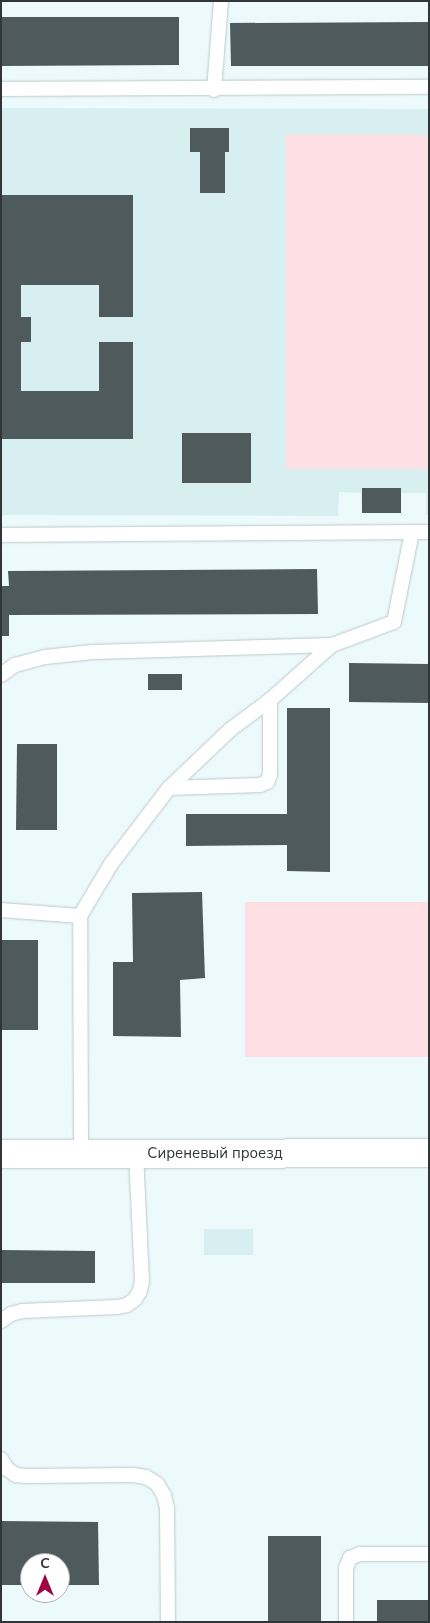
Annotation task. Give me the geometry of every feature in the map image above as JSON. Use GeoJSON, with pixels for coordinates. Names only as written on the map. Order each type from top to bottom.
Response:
{"type":"FeatureCollection","features":[{"type":"Feature","properties":{"kind":"street","name":"Сиреневый проезд"},"geometry":{"type":"LineString","coordinates":[[1,1154],[429,1153]]}},
{"type":"Feature","properties":{"kind":"lane"},"geometry":{"type":"LineString","coordinates":[[214,90],[221,1]]}},
{"type":"Feature","properties":{"kind":"lane"},"geometry":{"type":"LineString","coordinates":[[1,89],[214,90],[429,87]]}},
{"type":"Feature","properties":{"kind":"lane"},"geometry":{"type":"LineString","coordinates":[[1,675],[15,664],[45,657],[93,652],[332,645],[394,622],[412,532]]}},
{"type":"Feature","properties":{"kind":"lane"},"geometry":{"type":"LineString","coordinates":[[1,536],[429,532]]}},
{"type":"Feature","properties":{"kind":"lane"},"geometry":{"type":"LineString","coordinates":[[81,1154],[80,916],[111,864],[169,788],[231,729],[270,700],[332,645]]}},
{"type":"Feature","properties":{"kind":"lane"},"geometry":{"type":"LineString","coordinates":[[169,788],[260,785],[267,782],[270,775],[270,700]]}},
{"type":"Feature","properties":{"kind":"lane"},"geometry":{"type":"LineString","coordinates":[[1,910],[80,916]]}},
{"type":"Feature","properties":{"kind":"lane"},"geometry":{"type":"LineString","coordinates":[[1,1321],[11,1314],[22,1311],[117,1307],[127,1305],[135,1299],[140,1291],[142,1281],[136,1154]]}},
{"type":"Feature","properties":{"kind":"lane"},"geometry":{"type":"LineString","coordinates":[[1,1459],[7,1469],[16,1474],[26,1476],[133,1474],[146,1477],[157,1484],[164,1496],[167,1508],[168,1622]]}},
{"type":"Feature","properties":{"kind":"lane"},"geometry":{"type":"LineString","coordinates":[[346,1622],[346,1568],[350,1558],[360,1554],[429,1554]]}},
{"type":"Feature","properties":{"kind":"shaded area"},"geometry":{"type":"Polygon","coordinates":[[[1,108],[429,109],[429,515],[426,515],[426,493],[401,493],[401,513],[362,513],[361,493],[339,492],[338,516],[1,515],[1,108]]]}},
{"type":"Feature","properties":{"kind":"shaded area"},"geometry":{"type":"Polygon","coordinates":[[[286,135],[429,135],[429,469],[286,469],[286,135]]]}},
{"type":"Feature","properties":{"kind":"shaded area"},"geometry":{"type":"Polygon","coordinates":[[[245,902],[429,902],[429,1057],[245,1057],[245,902]]]}},
{"type":"Feature","properties":{"kind":"shaded area"},"geometry":{"type":"Polygon","coordinates":[[[204,1229],[253,1229],[253,1255],[204,1255],[204,1229]]]}},
{"type":"Feature","properties":{"kind":"building"},"geometry":{"type":"Polygon","coordinates":[[[1,17],[179,17],[179,65],[1,66],[1,17]]]}},
{"type":"Feature","properties":{"kind":"building"},"geometry":{"type":"Polygon","coordinates":[[[429,22],[429,66],[231,66],[230,23],[429,22]]]}},
{"type":"Feature","properties":{"kind":"building"},"geometry":{"type":"Polygon","coordinates":[[[190,128],[229,128],[229,152],[225,152],[225,193],[200,193],[200,152],[190,152],[190,128]]]}},
{"type":"Feature","properties":{"kind":"building"},"geometry":{"type":"Polygon","coordinates":[[[1,195],[133,195],[133,317],[99,317],[99,285],[21,285],[21,317],[31,317],[31,342],[21,342],[21,391],[99,391],[99,342],[133,342],[133,439],[1,439],[1,195]]]}},
{"type":"Feature","properties":{"kind":"building"},"geometry":{"type":"Polygon","coordinates":[[[182,433],[251,433],[251,483],[182,483],[182,433]]]}},
{"type":"Feature","properties":{"kind":"building"},"geometry":{"type":"Polygon","coordinates":[[[362,488],[401,488],[401,513],[362,513],[362,488]]]}},
{"type":"Feature","properties":{"kind":"building"},"geometry":{"type":"Polygon","coordinates":[[[317,569],[318,614],[9,615],[9,636],[1,636],[1,586],[9,586],[8,571],[317,569]]]}},
{"type":"Feature","properties":{"kind":"building"},"geometry":{"type":"Polygon","coordinates":[[[349,663],[429,664],[429,703],[349,702],[349,663]]]}},
{"type":"Feature","properties":{"kind":"building"},"geometry":{"type":"Polygon","coordinates":[[[148,674],[182,674],[182,690],[148,690],[148,674]]]}},
{"type":"Feature","properties":{"kind":"building"},"geometry":{"type":"Polygon","coordinates":[[[287,708],[330,708],[330,872],[287,871],[287,845],[186,846],[186,814],[287,814],[287,708]]]}},
{"type":"Feature","properties":{"kind":"building"},"geometry":{"type":"Polygon","coordinates":[[[17,744],[57,744],[57,830],[16,830],[17,744]]]}},
{"type":"Feature","properties":{"kind":"building"},"geometry":{"type":"Polygon","coordinates":[[[202,892],[205,978],[180,980],[181,1037],[113,1036],[113,962],[133,962],[132,893],[202,892]]]}},
{"type":"Feature","properties":{"kind":"building"},"geometry":{"type":"Polygon","coordinates":[[[1,940],[38,940],[38,1030],[1,1030],[1,940]]]}},
{"type":"Feature","properties":{"kind":"building"},"geometry":{"type":"Polygon","coordinates":[[[1,1250],[95,1251],[95,1283],[1,1283],[1,1250]]]}},
{"type":"Feature","properties":{"kind":"building"},"geometry":{"type":"Polygon","coordinates":[[[1,1521],[98,1522],[99,1585],[70,1585],[70,1553],[20,1553],[20,1585],[1,1585],[1,1521]]]}},
{"type":"Feature","properties":{"kind":"building"},"geometry":{"type":"Polygon","coordinates":[[[268,1536],[321,1536],[321,1622],[268,1622],[268,1536]]]}},
{"type":"Feature","properties":{"kind":"building"},"geometry":{"type":"Polygon","coordinates":[[[377,1600],[429,1600],[429,1622],[377,1622],[377,1600]]]}}]}
